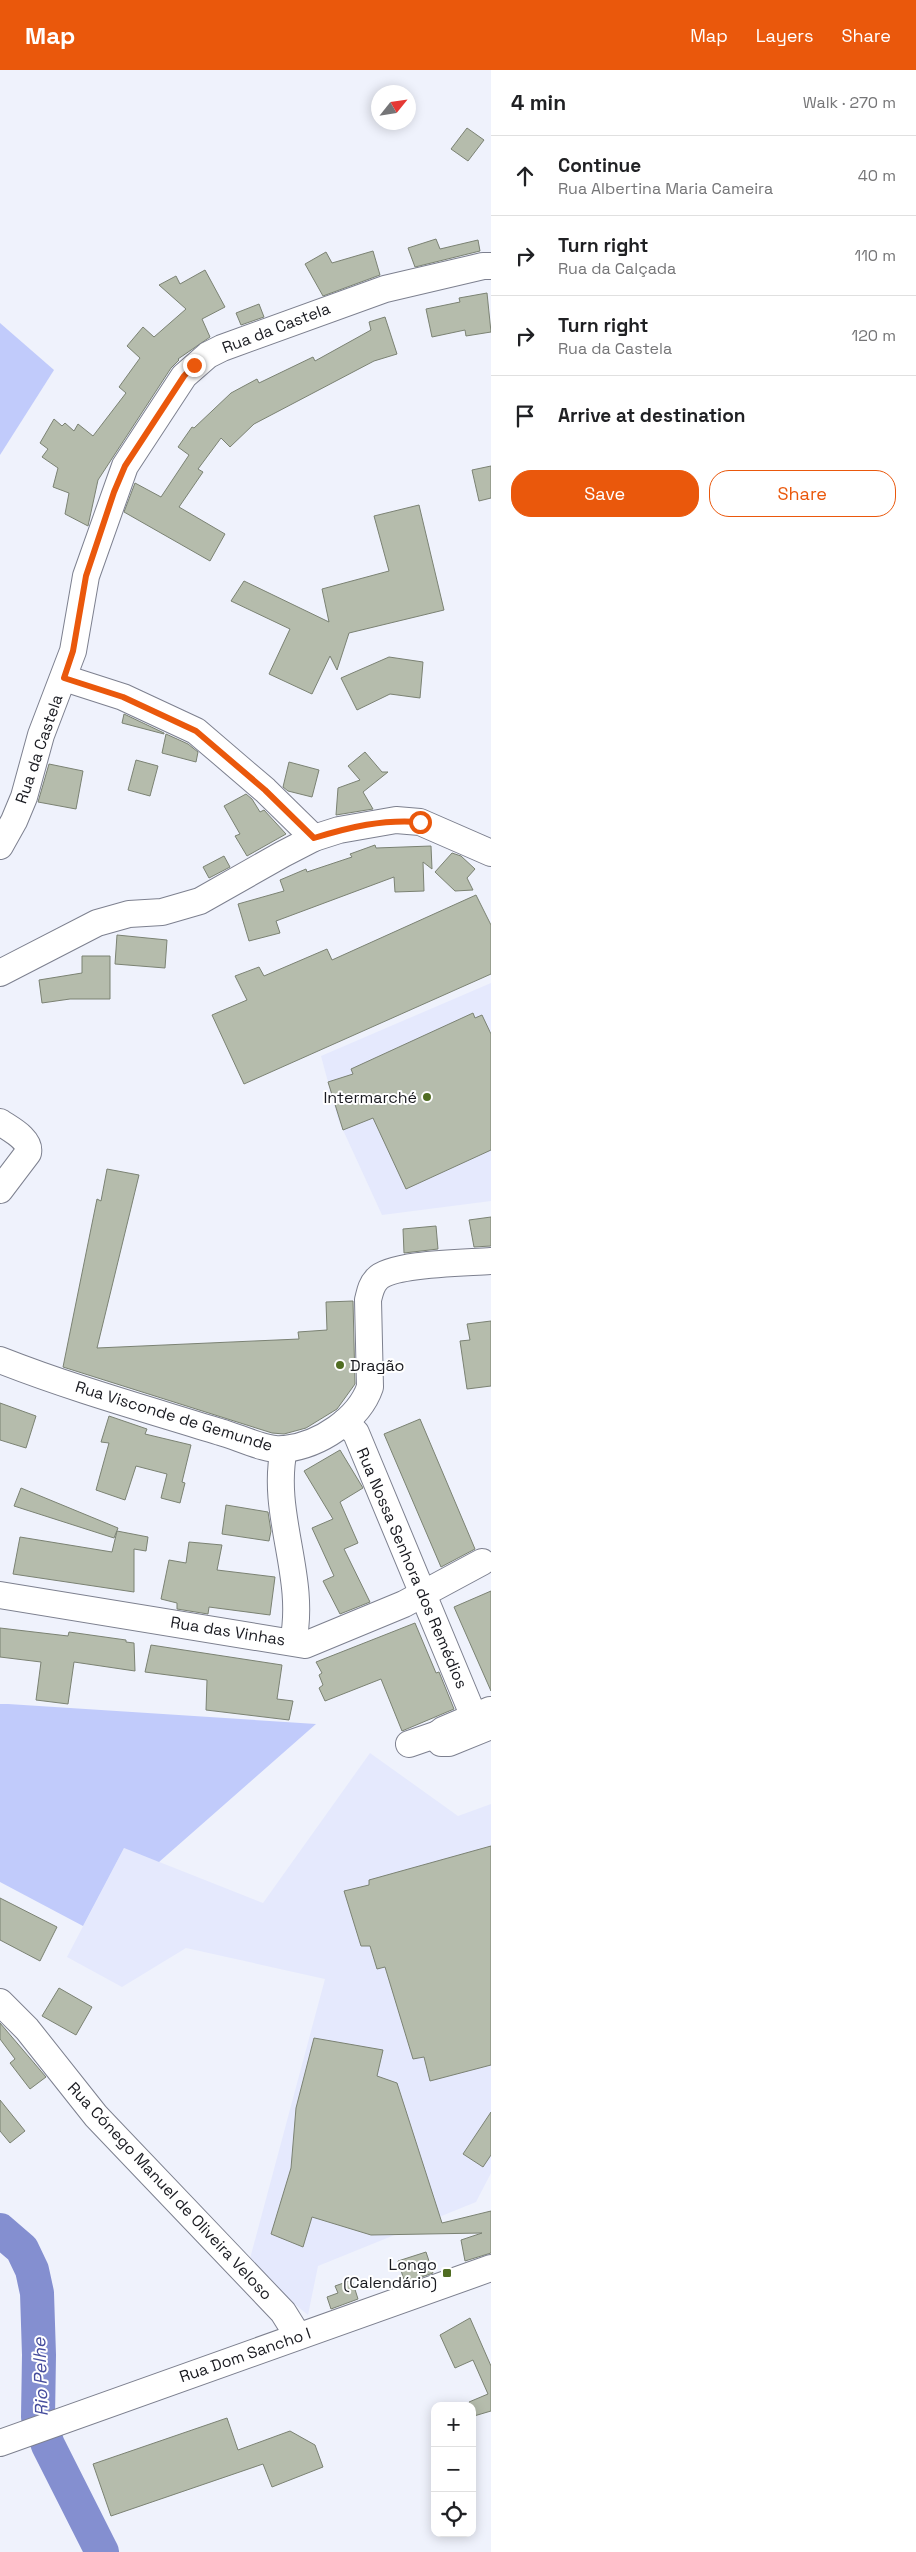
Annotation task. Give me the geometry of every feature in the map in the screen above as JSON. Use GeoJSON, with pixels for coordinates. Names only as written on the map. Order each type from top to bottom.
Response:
{"type":"FeatureCollection","features":[{"type":"Feature","properties":{"kind":"street","name":"Rua da Castela"},"geometry":{"type":"LineString","coordinates":[[0,846],[14,821],[24,797],[41,735],[73,651],[86,576],[114,492],[125,466],[184,376],[194,365],[222,348],[348,301],[385,289],[483,266],[491,266]]}},
{"type":"Feature","properties":{"kind":"street"},"geometry":{"type":"LineString","coordinates":[[64,678],[123,697],[196,731],[265,790],[314,838]]}},
{"type":"Feature","properties":{"kind":"street"},"geometry":{"type":"LineString","coordinates":[[0,973],[98,924],[129,914],[162,912],[200,901],[314,838],[375,822],[396,820],[420,822],[491,854]]}},
{"type":"Feature","properties":{"kind":"street"},"geometry":{"type":"LineString","coordinates":[[0,1122],[25,1141],[29,1149],[0,1190]]}},
{"type":"Feature","properties":{"kind":"street","name":"Rua Visconde de Gemunde"},"geometry":{"type":"LineString","coordinates":[[0,1360],[184,1421],[284,1449],[310,1442],[345,1422],[365,1400],[370,1387],[368,1300],[371,1288],[378,1278],[387,1272],[405,1268],[491,1260]]}},
{"type":"Feature","properties":{"kind":"street","name":"Rua Nossa Senhora dos Remédios"},"geometry":{"type":"LineString","coordinates":[[345,1422],[356,1433],[424,1593],[485,1718],[409,1744]]}},
{"type":"Feature","properties":{"kind":"street","name":"Rua das Vinhas"},"geometry":{"type":"LineString","coordinates":[[0,1595],[293,1642],[297,1622],[297,1593],[280,1500],[280,1477],[284,1449]]}},
{"type":"Feature","properties":{"kind":"street"},"geometry":{"type":"LineString","coordinates":[[293,1642],[305,1645],[313,1643],[404,1604],[482,1562]]}},
{"type":"Feature","properties":{"kind":"street","name":"Rua Cónego Manuel de Oliveira Veloso"},"geometry":{"type":"LineString","coordinates":[[0,2002],[27,2029],[96,2116],[283,2312],[298,2336]]}},
{"type":"Feature","properties":{"kind":"street","name":"Rua Dom Sancho I"},"geometry":{"type":"LineString","coordinates":[[0,2443],[491,2268]]}},
{"type":"Feature","properties":{"kind":"shaded area"},"geometry":{"type":"Polygon","coordinates":[[[0,323],[54,370],[0,455],[0,323]]]}},
{"type":"Feature","properties":{"kind":"shaded area"},"geometry":{"type":"Polygon","coordinates":[[[491,983],[491,1201],[382,1215],[338,1119],[321,1056],[491,983]]]}},
{"type":"Feature","properties":{"kind":"shaded area"},"geometry":{"type":"Polygon","coordinates":[[[0,1704],[316,1724],[159,1862],[124,1848],[83,1926],[0,1882],[0,1704]]]}},
{"type":"Feature","properties":{"kind":"shaded area"},"geometry":{"type":"Polygon","coordinates":[[[370,1753],[458,1816],[491,1804],[491,2173],[476,2202],[318,2266],[308,2315],[248,2266],[325,1979],[186,1948],[122,1987],[67,1957],[124,1848],[263,1903],[370,1753]]]}},
{"type":"Feature","properties":{"kind":"building"},"geometry":{"type":"Polygon","coordinates":[[[467,128],[484,140],[468,161],[451,149],[467,128]]]}},
{"type":"Feature","properties":{"kind":"building"},"geometry":{"type":"Polygon","coordinates":[[[436,239],[440,249],[478,240],[480,251],[415,267],[408,248],[436,239]]]}},
{"type":"Feature","properties":{"kind":"building"},"geometry":{"type":"Polygon","coordinates":[[[373,251],[380,275],[323,296],[305,264],[326,252],[332,263],[373,251]]]}},
{"type":"Feature","properties":{"kind":"building"},"geometry":{"type":"Polygon","coordinates":[[[205,270],[225,307],[202,319],[210,337],[178,359],[98,480],[88,526],[65,514],[69,493],[53,487],[58,468],[42,457],[48,449],[40,443],[54,419],[62,426],[65,423],[74,431],[78,424],[93,436],[126,393],[119,387],[140,358],[127,346],[143,327],[154,337],[186,309],[159,285],[176,276],[180,284],[205,270]]]}},
{"type":"Feature","properties":{"kind":"building"},"geometry":{"type":"Polygon","coordinates":[[[487,293],[491,332],[466,336],[465,330],[432,337],[426,309],[460,302],[459,298],[487,293]]]}},
{"type":"Feature","properties":{"kind":"building"},"geometry":{"type":"Polygon","coordinates":[[[259,304],[264,317],[241,325],[236,313],[259,304]]]}},
{"type":"Feature","properties":{"kind":"building"},"geometry":{"type":"Polygon","coordinates":[[[385,317],[397,354],[374,361],[254,424],[230,447],[221,438],[198,469],[203,472],[179,507],[225,534],[210,561],[124,512],[135,483],[161,497],[189,455],[178,447],[192,427],[194,428],[231,393],[257,379],[259,383],[313,357],[315,361],[371,330],[369,322],[385,317]]]}},
{"type":"Feature","properties":{"kind":"building"},"geometry":{"type":"Polygon","coordinates":[[[491,466],[491,498],[479,501],[472,470],[491,466]]]}},
{"type":"Feature","properties":{"kind":"building"},"geometry":{"type":"Polygon","coordinates":[[[419,505],[444,610],[349,633],[337,670],[330,656],[312,694],[269,674],[290,629],[231,601],[244,581],[329,622],[322,589],[389,571],[374,516],[419,505]]]}},
{"type":"Feature","properties":{"kind":"building"},"geometry":{"type":"Polygon","coordinates":[[[389,657],[423,662],[420,698],[390,694],[357,710],[341,678],[389,657]]]}},
{"type":"Feature","properties":{"kind":"building"},"geometry":{"type":"Polygon","coordinates":[[[124,714],[164,733],[164,734],[122,723],[124,714]]]}},
{"type":"Feature","properties":{"kind":"building"},"geometry":{"type":"Polygon","coordinates":[[[166,734],[188,744],[198,752],[196,762],[162,753],[166,734]]]}},
{"type":"Feature","properties":{"kind":"building"},"geometry":{"type":"Polygon","coordinates":[[[365,752],[382,772],[388,772],[363,792],[373,809],[336,815],[338,788],[360,780],[348,766],[365,752]]]}},
{"type":"Feature","properties":{"kind":"building"},"geometry":{"type":"Polygon","coordinates":[[[136,760],[158,766],[150,796],[128,790],[136,760]]]}},
{"type":"Feature","properties":{"kind":"building"},"geometry":{"type":"Polygon","coordinates":[[[289,762],[319,770],[312,797],[288,791],[283,787],[289,762]]]}},
{"type":"Feature","properties":{"kind":"building"},"geometry":{"type":"Polygon","coordinates":[[[49,764],[83,771],[76,809],[38,802],[49,764]]]}},
{"type":"Feature","properties":{"kind":"building"},"geometry":{"type":"Polygon","coordinates":[[[246,794],[252,799],[260,812],[264,810],[286,834],[247,856],[235,836],[240,834],[224,806],[246,794]]]}},
{"type":"Feature","properties":{"kind":"building"},"geometry":{"type":"Polygon","coordinates":[[[375,845],[376,848],[431,846],[432,869],[423,862],[424,891],[395,892],[394,877],[276,921],[280,933],[249,941],[238,904],[284,891],[280,880],[306,869],[307,872],[352,857],[350,854],[375,845]]]}},
{"type":"Feature","properties":{"kind":"building"},"geometry":{"type":"Polygon","coordinates":[[[452,853],[461,856],[475,869],[467,878],[473,890],[455,891],[435,872],[452,853]]]}},
{"type":"Feature","properties":{"kind":"building"},"geometry":{"type":"Polygon","coordinates":[[[224,856],[230,867],[209,878],[203,867],[224,856]]]}},
{"type":"Feature","properties":{"kind":"building"},"geometry":{"type":"Polygon","coordinates":[[[476,895],[491,925],[491,974],[244,1084],[212,1015],[247,1000],[235,976],[259,967],[264,976],[327,949],[332,960],[476,895]]]}},
{"type":"Feature","properties":{"kind":"building"},"geometry":{"type":"Polygon","coordinates":[[[117,935],[167,940],[165,968],[115,964],[117,935]]]}},
{"type":"Feature","properties":{"kind":"building"},"geometry":{"type":"Polygon","coordinates":[[[82,956],[110,956],[110,999],[70,999],[42,1003],[39,980],[82,973],[82,956]]]}},
{"type":"Feature","properties":{"kind":"building","name":"Intermarché"},"geometry":{"type":"Polygon","coordinates":[[[473,1013],[475,1018],[482,1015],[491,1034],[491,1150],[406,1189],[373,1118],[343,1130],[328,1082],[353,1074],[351,1069],[473,1013]]]}},
{"type":"Feature","properties":{"kind":"building"},"geometry":{"type":"Polygon","coordinates":[[[107,1169],[139,1175],[97,1348],[299,1339],[298,1332],[327,1330],[326,1302],[353,1301],[355,1384],[337,1409],[306,1428],[284,1434],[272,1433],[63,1367],[97,1199],[101,1201],[107,1169]]]}},
{"type":"Feature","properties":{"kind":"building"},"geometry":{"type":"Polygon","coordinates":[[[491,1217],[491,1246],[474,1247],[469,1220],[491,1217]]]}},
{"type":"Feature","properties":{"kind":"building"},"geometry":{"type":"Polygon","coordinates":[[[436,1226],[438,1249],[404,1253],[403,1229],[436,1226]]]}},
{"type":"Feature","properties":{"kind":"building"},"geometry":{"type":"Polygon","coordinates":[[[491,1321],[491,1386],[467,1389],[460,1341],[470,1340],[467,1324],[491,1321]]]}},
{"type":"Feature","properties":{"kind":"building"},"geometry":{"type":"Polygon","coordinates":[[[0,1403],[36,1416],[26,1448],[0,1440],[0,1403]]]}},
{"type":"Feature","properties":{"kind":"building"},"geometry":{"type":"Polygon","coordinates":[[[109,1416],[147,1429],[145,1434],[191,1445],[182,1482],[185,1483],[180,1503],[161,1498],[167,1474],[136,1466],[125,1500],[96,1490],[109,1443],[101,1442],[109,1416]]]}},
{"type":"Feature","properties":{"kind":"building"},"geometry":{"type":"Polygon","coordinates":[[[420,1419],[475,1549],[441,1567],[384,1434],[420,1419]]]}},
{"type":"Feature","properties":{"kind":"building"},"geometry":{"type":"Polygon","coordinates":[[[340,1450],[363,1488],[340,1502],[358,1543],[344,1549],[370,1602],[340,1614],[323,1581],[334,1576],[312,1528],[333,1519],[304,1471],[340,1450]]]}},
{"type":"Feature","properties":{"kind":"building"},"geometry":{"type":"Polygon","coordinates":[[[21,1488],[118,1528],[114,1538],[14,1506],[21,1488]]]}},
{"type":"Feature","properties":{"kind":"building"},"geometry":{"type":"Polygon","coordinates":[[[226,1505],[268,1512],[271,1531],[269,1541],[222,1534],[226,1505]]]}},
{"type":"Feature","properties":{"kind":"building"},"geometry":{"type":"Polygon","coordinates":[[[117,1531],[148,1537],[146,1551],[134,1549],[134,1592],[13,1574],[20,1537],[112,1552],[117,1531]]]}},
{"type":"Feature","properties":{"kind":"building"},"geometry":{"type":"Polygon","coordinates":[[[189,1542],[222,1545],[217,1570],[275,1577],[270,1615],[209,1607],[208,1614],[177,1609],[177,1603],[161,1599],[169,1560],[186,1563],[189,1542]]]}},
{"type":"Feature","properties":{"kind":"building"},"geometry":{"type":"Polygon","coordinates":[[[491,1591],[491,1691],[454,1607],[491,1591]]]}},
{"type":"Feature","properties":{"kind":"building"},"geometry":{"type":"Polygon","coordinates":[[[415,1623],[436,1673],[439,1672],[454,1709],[402,1731],[381,1679],[325,1701],[319,1688],[323,1685],[319,1675],[322,1673],[316,1662],[415,1623]]]}},
{"type":"Feature","properties":{"kind":"building"},"geometry":{"type":"Polygon","coordinates":[[[0,1628],[68,1636],[69,1632],[126,1640],[126,1642],[134,1643],[135,1671],[74,1662],[68,1704],[36,1700],[41,1662],[0,1657],[0,1628]]]}},
{"type":"Feature","properties":{"kind":"building"},"geometry":{"type":"Polygon","coordinates":[[[151,1645],[282,1665],[277,1699],[293,1701],[289,1720],[206,1710],[207,1680],[145,1672],[151,1645]]]}},
{"type":"Feature","properties":{"kind":"building"},"geometry":{"type":"Polygon","coordinates":[[[491,1846],[491,2065],[430,2081],[424,2057],[413,2059],[385,1967],[377,1969],[370,1946],[361,1946],[344,1891],[369,1885],[369,1880],[491,1846]]]}},
{"type":"Feature","properties":{"kind":"building"},"geometry":{"type":"Polygon","coordinates":[[[0,1898],[57,1927],[40,1961],[0,1940],[0,1898]]]}},
{"type":"Feature","properties":{"kind":"building"},"geometry":{"type":"Polygon","coordinates":[[[59,1988],[92,2007],[76,2035],[42,2016],[59,1988]]]}},
{"type":"Feature","properties":{"kind":"building"},"geometry":{"type":"Polygon","coordinates":[[[0,2023],[46,2077],[30,2089],[10,2063],[15,2059],[0,2039],[0,2023]]]}},
{"type":"Feature","properties":{"kind":"building"},"geometry":{"type":"Polygon","coordinates":[[[314,2038],[383,2050],[377,2076],[397,2083],[442,2223],[491,2211],[491,2253],[465,2261],[461,2240],[482,2233],[371,2235],[312,2217],[303,2247],[271,2234],[291,2168],[296,2108],[314,2038]]]}},
{"type":"Feature","properties":{"kind":"building"},"geometry":{"type":"Polygon","coordinates":[[[0,2100],[25,2131],[10,2143],[0,2131],[0,2100]]]}},
{"type":"Feature","properties":{"kind":"building"},"geometry":{"type":"Polygon","coordinates":[[[491,2112],[491,2155],[483,2167],[463,2154],[491,2112]]]}},
{"type":"Feature","properties":{"kind":"building"},"geometry":{"type":"Polygon","coordinates":[[[426,2252],[433,2273],[405,2283],[398,2261],[426,2252]]]}},
{"type":"Feature","properties":{"kind":"building"},"geometry":{"type":"Polygon","coordinates":[[[352,2280],[358,2299],[331,2309],[327,2297],[338,2293],[335,2286],[352,2280]]]}},
{"type":"Feature","properties":{"kind":"building"},"geometry":{"type":"Polygon","coordinates":[[[470,2318],[491,2366],[491,2411],[476,2415],[476,2402],[469,2402],[488,2394],[473,2360],[455,2368],[440,2335],[470,2318]]]}},
{"type":"Feature","properties":{"kind":"building"},"geometry":{"type":"Polygon","coordinates":[[[227,2418],[238,2450],[290,2431],[315,2445],[323,2467],[272,2487],[263,2464],[111,2516],[93,2464],[227,2418]]]}},
{"type":"Feature","properties":{"kind":"waterway","name":"Rio Pelhe"},"geometry":{"type":"LineString","coordinates":[[0,2230],[22,2249],[32,2270],[37,2293],[38,2417],[48,2445],[102,2552]]}},
{"type":"Feature","properties":{"kind":"place","name":"Intermarché"},"geometry":{"type":"Point","coordinates":[427,1097]}},
{"type":"Feature","properties":{"kind":"place","name":"Dragão"},"geometry":{"type":"Point","coordinates":[340,1365]}},
{"type":"Feature","properties":{"kind":"place","name":"Longo (Calendário)"},"geometry":{"type":"Point","coordinates":[447,2273]}},
{"type":"Feature","properties":{"kind":"route"},"geometry":{"type":"LineString","coordinates":[[194,365],[184,376],[125,466],[114,492],[86,576],[73,651],[64,678],[123,697],[196,731],[213,743],[265,790],[314,838],[375,822],[396,820],[420,822]]}}]}
